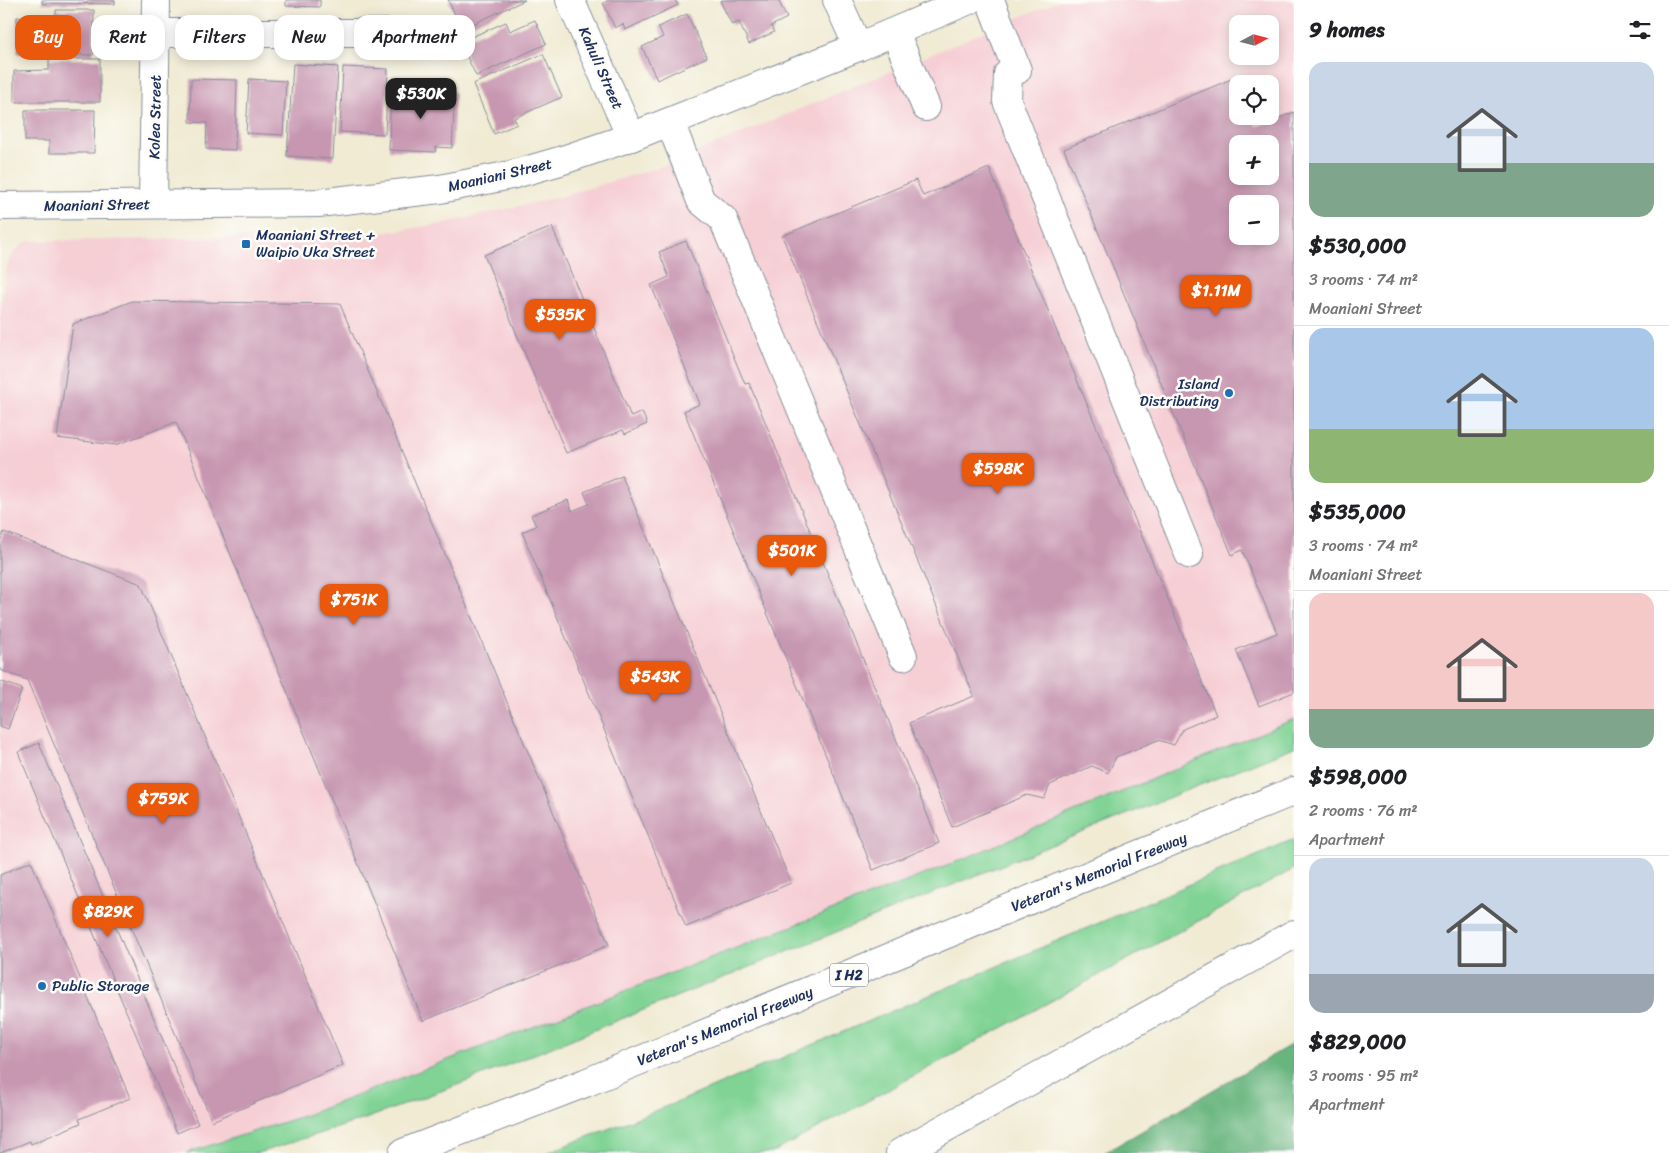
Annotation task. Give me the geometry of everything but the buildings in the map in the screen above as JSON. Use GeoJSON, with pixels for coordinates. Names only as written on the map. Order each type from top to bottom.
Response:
{"type":"FeatureCollection","features":[{"type":"Feature","properties":{"kind":"main road","name":"Kolea Street"},"geometry":{"type":"LineString","coordinates":[[156,0],[156,15]]}},
{"type":"Feature","properties":{"kind":"main road","name":"Kahuli Street"},"geometry":{"type":"LineString","coordinates":[[570,0],[631,137]]}},
{"type":"Feature","properties":{"kind":"main road"},"geometry":{"type":"LineString","coordinates":[[838,0],[858,48]]}},
{"type":"Feature","properties":{"kind":"main road","name":"Moaniani Street"},"geometry":{"type":"LineString","coordinates":[[0,206],[318,203],[440,189],[511,175],[631,137],[858,48],[969,0]]}},
{"type":"Feature","properties":{"kind":"main road"},"geometry":{"type":"LineString","coordinates":[[990,0],[1017,70],[1008,74],[1007,101],[1189,554]]}},
{"type":"Feature","properties":{"kind":"main road"},"geometry":{"type":"LineString","coordinates":[[894,32],[926,106]]}},
{"type":"Feature","properties":{"kind":"main road"},"geometry":{"type":"LineString","coordinates":[[165,33],[354,33]]}},
{"type":"Feature","properties":{"kind":"main road","name":"Kolea Street"},"geometry":{"type":"LineString","coordinates":[[153,204],[156,60]]}},
{"type":"Feature","properties":{"kind":"main road"},"geometry":{"type":"LineString","coordinates":[[670,122],[701,201],[723,219],[902,656]]}},
{"type":"Feature","properties":{"kind":"main road","name":"Veteran's Memorial Freeway"},"geometry":{"type":"LineString","coordinates":[[403,1153],[594,1080],[1294,791]]}},
{"type":"Feature","properties":{"kind":"main road"},"geometry":{"type":"LineString","coordinates":[[900,1153],[1294,934]]}},
{"type":"Feature","properties":{"kind":"shaded area"},"geometry":{"type":"Polygon","coordinates":[[[1061,0],[1294,0],[1294,719],[949,865],[309,1114],[186,1153],[0,1153],[0,316],[6,270],[10,257],[28,241],[359,236],[435,225],[559,197],[663,166],[1061,0]]]}},
{"type":"Feature","properties":{"kind":"green space"},"geometry":{"type":"Polygon","coordinates":[[[1294,719],[1294,747],[468,1081],[365,1119],[258,1153],[186,1153],[309,1114],[949,865],[1294,719]]]}},
{"type":"Feature","properties":{"kind":"green space"},"geometry":{"type":"Polygon","coordinates":[[[1294,840],[1294,869],[772,1153],[546,1153],[683,1100],[1294,840]]]}},
{"type":"Feature","properties":{"kind":"green space"},"geometry":{"type":"Polygon","coordinates":[[[1294,1043],[1294,1153],[1104,1153],[1294,1043]]]}},
{"type":"Feature","properties":{"kind":"place","name":"Moaniani Street + Waipio Uka Street"},"geometry":{"type":"Point","coordinates":[246,244]}},
{"type":"Feature","properties":{"kind":"place","name":"Island Distributing"},"geometry":{"type":"Point","coordinates":[1229,393]}},
{"type":"Feature","properties":{"kind":"place","name":"Public Storage"},"geometry":{"type":"Point","coordinates":[42,986]}}]}
